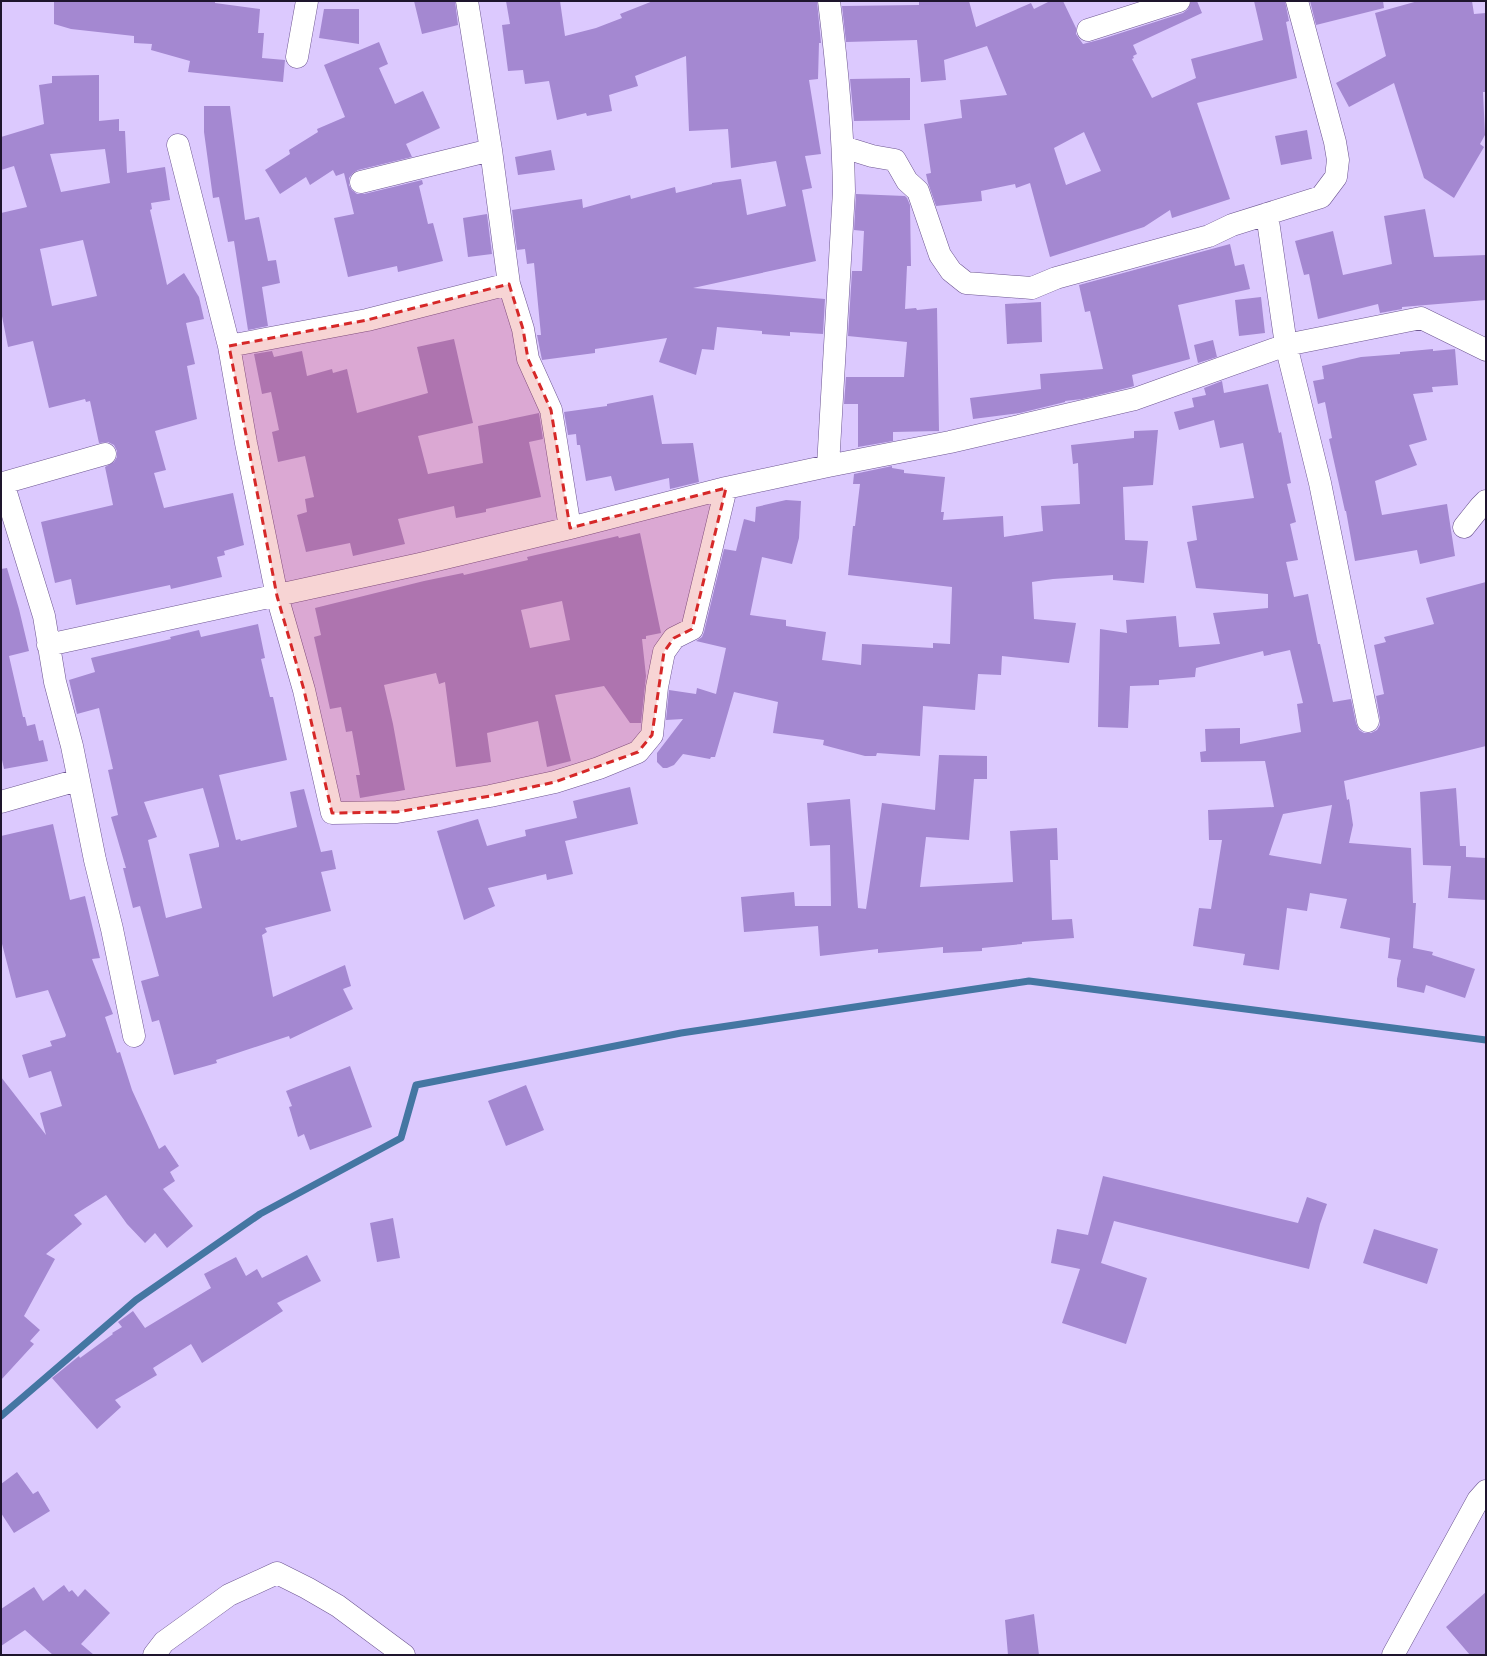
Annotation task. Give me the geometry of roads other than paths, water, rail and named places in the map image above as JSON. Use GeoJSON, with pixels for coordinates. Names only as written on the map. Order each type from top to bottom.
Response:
{"type":"FeatureCollection","features":[{"type":"Feature","properties":{"kind":"street"},"geometry":{"type":"LineString","coordinates":[[296,57],[307,1]]}},
{"type":"Feature","properties":{"kind":"street"},"geometry":{"type":"LineString","coordinates":[[467,1],[491,150],[508,284],[523,329],[528,359],[551,410],[570,528]]}},
{"type":"Feature","properties":{"kind":"street"},"geometry":{"type":"LineString","coordinates":[[828,466],[844,191],[839,84],[829,1]]}},
{"type":"Feature","properties":{"kind":"street"},"geometry":{"type":"LineString","coordinates":[[1088,30],[1179,1]]}},
{"type":"Feature","properties":{"kind":"street"},"geometry":{"type":"LineString","coordinates":[[843,147],[872,156],[895,160],[907,181],[918,191],[940,254],[951,271],[966,283],[1032,288],[1056,278],[1209,236],[1232,224],[1321,197],[1336,177],[1338,160],[1335,142],[1297,1]]}},
{"type":"Feature","properties":{"kind":"street"},"geometry":{"type":"LineString","coordinates":[[178,146],[229,346],[246,443],[277,596],[304,690],[332,813],[397,812],[490,796],[555,782],[599,768],[638,752],[652,735],[657,687],[664,652],[674,638],[692,629],[726,488]]}},
{"type":"Feature","properties":{"kind":"street"},"geometry":{"type":"LineString","coordinates":[[361,182],[491,150]]}},
{"type":"Feature","properties":{"kind":"street"},"geometry":{"type":"LineString","coordinates":[[1267,214],[1286,345],[1320,483],[1368,721]]}},
{"type":"Feature","properties":{"kind":"street"},"geometry":{"type":"LineString","coordinates":[[229,346],[367,320],[508,284]]}},
{"type":"Feature","properties":{"kind":"street"},"geometry":{"type":"LineString","coordinates":[[48,645],[277,596],[570,528],[726,488],[950,442],[1135,399],[1286,345],[1421,318],[1486,350]]}},
{"type":"Feature","properties":{"kind":"street"},"geometry":{"type":"LineString","coordinates":[[2,479],[105,454]]}},
{"type":"Feature","properties":{"kind":"street"},"geometry":{"type":"LineString","coordinates":[[1,518],[2,479]]}},
{"type":"Feature","properties":{"kind":"street"},"geometry":{"type":"LineString","coordinates":[[2,479],[44,616],[55,682],[72,746],[95,860],[112,929],[134,1036]]}},
{"type":"Feature","properties":{"kind":"street"},"geometry":{"type":"LineString","coordinates":[[1464,527],[1480,507],[1486,502]]}},
{"type":"Feature","properties":{"kind":"street"},"geometry":{"type":"LineString","coordinates":[[1,802],[78,780]]}},
{"type":"Feature","properties":{"kind":"street"},"geometry":{"type":"LineString","coordinates":[[1393,1655],[1483,1500]]}},
{"type":"Feature","properties":{"kind":"street"},"geometry":{"type":"LineString","coordinates":[[154,1655],[164,1642],[229,1595],[277,1573],[338,1606],[404,1655]]}},
{"type":"Feature","properties":{"kind":"waterway"},"geometry":{"type":"LineString","coordinates":[[1,1416],[136,1300],[260,1214],[401,1138],[416,1085],[681,1033],[1029,981],[1486,1040]]}}]}
